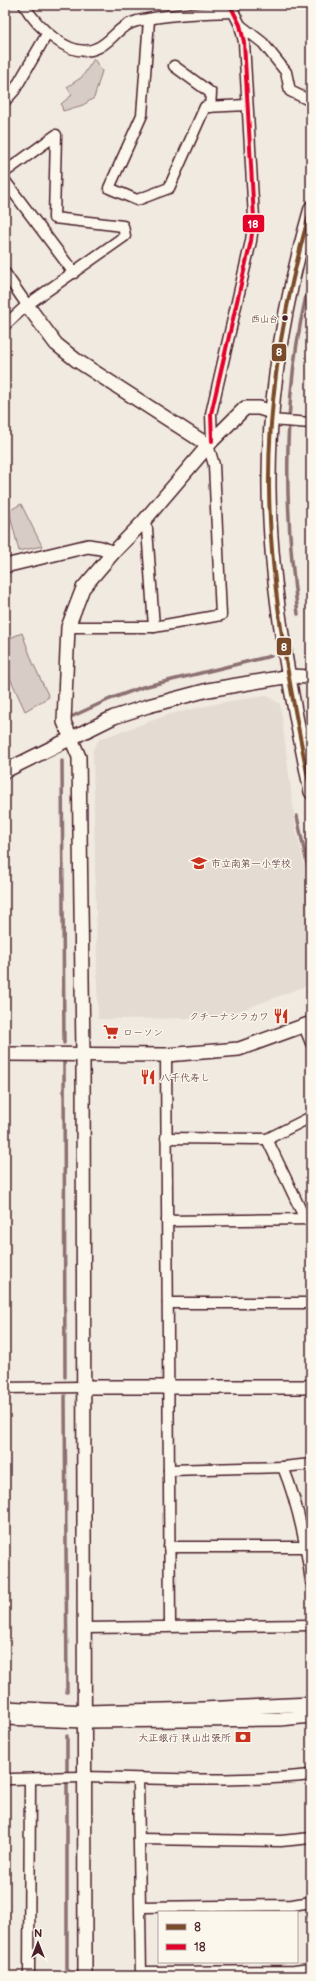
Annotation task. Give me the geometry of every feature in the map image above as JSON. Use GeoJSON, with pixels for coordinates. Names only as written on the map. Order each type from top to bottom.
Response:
{"type":"FeatureCollection","features":[{"type":"Feature","properties":{"kind":"street"},"geometry":{"type":"LineString","coordinates":[[24,5],[39,26],[47,34],[66,45],[89,50],[98,48],[121,27],[136,22],[232,9],[240,25],[244,42],[254,218],[251,241],[211,414],[210,443],[214,465],[221,615],[154,627],[68,627]]}},
{"type":"Feature","properties":{"kind":"street"},"geometry":{"type":"LineString","coordinates":[[149,20],[142,115],[109,188],[136,200],[169,188],[205,107],[247,105]]}},
{"type":"Feature","properties":{"kind":"street"},"geometry":{"type":"LineString","coordinates":[[240,25],[263,43],[286,72],[290,91],[311,101]]}},
{"type":"Feature","properties":{"kind":"street"},"geometry":{"type":"LineString","coordinates":[[5,101],[10,89],[47,34]]}},
{"type":"Feature","properties":{"kind":"street"},"geometry":{"type":"LineString","coordinates":[[174,66],[211,92],[210,107]]}},
{"type":"Feature","properties":{"kind":"street"},"geometry":{"type":"LineString","coordinates":[[5,172],[56,135],[54,218]]}},
{"type":"Feature","properties":{"kind":"street"},"geometry":{"type":"LineString","coordinates":[[5,181],[74,273]]}},
{"type":"Feature","properties":{"kind":"street"},"geometry":{"type":"LineString","coordinates":[[311,208],[295,263],[279,347],[276,417],[269,487],[272,550],[290,676],[307,752],[311,792]]}},
{"type":"Feature","properties":{"kind":"street"},"geometry":{"type":"LineString","coordinates":[[5,325],[27,305],[125,236],[123,226],[54,218],[41,228]]}},
{"type":"Feature","properties":{"kind":"street"},"geometry":{"type":"LineString","coordinates":[[5,273],[56,344],[76,360],[210,443]]}},
{"type":"Feature","properties":{"kind":"street"},"geometry":{"type":"LineString","coordinates":[[85,1976],[78,1777],[85,1716],[83,1054],[79,757],[64,722],[68,627],[84,588],[113,553],[143,522],[210,443],[245,408],[259,408],[276,417],[311,423]]}},
{"type":"Feature","properties":{"kind":"street"},"geometry":{"type":"LineString","coordinates":[[143,522],[146,529],[154,627]]}},
{"type":"Feature","properties":{"kind":"street"},"geometry":{"type":"LineString","coordinates":[[5,566],[88,546],[100,548],[113,553]]}},
{"type":"Feature","properties":{"kind":"street"},"geometry":{"type":"LineString","coordinates":[[5,771],[114,717],[148,706],[208,690],[290,676],[311,677]]}},
{"type":"Feature","properties":{"kind":"street"},"geometry":{"type":"LineString","coordinates":[[5,1054],[166,1055],[239,1049],[307,1024],[311,1043]]}},
{"type":"Feature","properties":{"kind":"street"},"geometry":{"type":"LineString","coordinates":[[166,1055],[170,1626]]}},
{"type":"Feature","properties":{"kind":"street"},"geometry":{"type":"LineString","coordinates":[[166,1138],[267,1139],[311,1117]]}},
{"type":"Feature","properties":{"kind":"street"},"geometry":{"type":"LineString","coordinates":[[168,1221],[308,1219],[267,1139]]}},
{"type":"Feature","properties":{"kind":"street"},"geometry":{"type":"LineString","coordinates":[[168,1303],[311,1303]]}},
{"type":"Feature","properties":{"kind":"street"},"geometry":{"type":"LineString","coordinates":[[5,1388],[311,1387]]}},
{"type":"Feature","properties":{"kind":"street"},"geometry":{"type":"LineString","coordinates":[[169,1470],[283,1467],[311,1464]]}},
{"type":"Feature","properties":{"kind":"street"},"geometry":{"type":"LineString","coordinates":[[283,1467],[291,1489],[307,1547],[311,1582]]}},
{"type":"Feature","properties":{"kind":"street"},"geometry":{"type":"LineString","coordinates":[[169,1547],[307,1547]]}},
{"type":"Feature","properties":{"kind":"street"},"geometry":{"type":"LineString","coordinates":[[85,1628],[311,1625]]}},
{"type":"Feature","properties":{"kind":"street"},"geometry":{"type":"LineString","coordinates":[[5,1718],[85,1716],[311,1704]]}},
{"type":"Feature","properties":{"kind":"street"},"geometry":{"type":"LineString","coordinates":[[5,1708],[85,1716],[280,1719],[311,1716]]}},
{"type":"Feature","properties":{"kind":"street"},"geometry":{"type":"LineString","coordinates":[[5,1779],[60,1777],[138,1779],[279,1778],[311,1775]]}},
{"type":"Feature","properties":{"kind":"street"},"geometry":{"type":"LineString","coordinates":[[29,1976],[30,1778]]}},
{"type":"Feature","properties":{"kind":"street"},"geometry":{"type":"LineString","coordinates":[[138,1779],[142,1974],[311,1969]]}},
{"type":"Feature","properties":{"kind":"street"},"geometry":{"type":"LineString","coordinates":[[139,1839],[281,1841],[311,1838]]}},
{"type":"Feature","properties":{"kind":"street"},"geometry":{"type":"LineString","coordinates":[[141,1907],[292,1905],[311,1902]]}},
{"type":"Feature","properties":{"kind":"shaded area"},"geometry":{"type":"Polygon","coordinates":[[[94,59],[102,71],[94,98],[83,105],[63,111],[61,104],[72,95],[67,87],[82,77],[94,59]]]}},
{"type":"Feature","properties":{"kind":"shaded area"},"geometry":{"type":"Polygon","coordinates":[[[21,504],[42,546],[19,551],[9,511],[21,504]]]}},
{"type":"Feature","properties":{"kind":"shaded area"},"geometry":{"type":"Polygon","coordinates":[[[22,633],[33,663],[49,697],[25,711],[5,667],[5,640],[22,633]]]}},
{"type":"Feature","properties":{"kind":"shaded area","name":"市立南第一小学校"},"geometry":{"type":"Polygon","coordinates":[[[267,696],[280,704],[296,830],[311,895],[311,984],[231,1014],[211,1018],[98,1019],[93,749],[100,739],[171,714],[225,702],[267,696]]]}},
{"type":"Feature","properties":{"kind":"waterway"},"geometry":{"type":"LineString","coordinates":[[298,614],[290,530],[288,445],[290,402],[295,360],[311,276]]}},
{"type":"Feature","properties":{"kind":"waterway"},"geometry":{"type":"LineString","coordinates":[[73,716],[110,699],[143,687],[271,656]]}},
{"type":"Feature","properties":{"kind":"waterway"},"geometry":{"type":"LineString","coordinates":[[62,761],[64,1043]]}},
{"type":"Feature","properties":{"kind":"waterway"},"geometry":{"type":"LineString","coordinates":[[297,816],[311,883]]}},
{"type":"Feature","properties":{"kind":"waterway"},"geometry":{"type":"LineString","coordinates":[[64,1060],[65,1377]]}},
{"type":"Feature","properties":{"kind":"waterway"},"geometry":{"type":"LineString","coordinates":[[65,1396],[67,1692]]}},
{"type":"Feature","properties":{"kind":"waterway"},"geometry":{"type":"LineString","coordinates":[[67,1736],[67,1976]]}},
{"type":"Feature","properties":{"kind":"transit line","name":"18"},"geometry":{"type":"LineString","coordinates":[[212,441],[211,414],[251,241],[254,218],[244,42],[240,25],[230,5]]}},
{"type":"Feature","properties":{"kind":"transit line","name":"8"},"geometry":{"type":"LineString","coordinates":[[311,208],[293,277],[286,311],[275,381],[269,452],[270,526],[277,602],[289,679],[311,792]]}},
{"type":"Feature","properties":{"kind":"place","name":"西山台"},"geometry":{"type":"Point","coordinates":[285,318]}},
{"type":"Feature","properties":{"kind":"place","name":"市立南第一小学校"},"geometry":{"type":"Point","coordinates":[199,863]}},
{"type":"Feature","properties":{"kind":"place","name":"クチーナシラカワ"},"geometry":{"type":"Point","coordinates":[281,1016]}},
{"type":"Feature","properties":{"kind":"place","name":"ローソン"},"geometry":{"type":"Point","coordinates":[111,1032]}},
{"type":"Feature","properties":{"kind":"place","name":"八千代寿し"},"geometry":{"type":"Point","coordinates":[148,1077]}},
{"type":"Feature","properties":{"kind":"place","name":"大正銀行 狭山出張所"},"geometry":{"type":"Point","coordinates":[243,1737]}}]}
